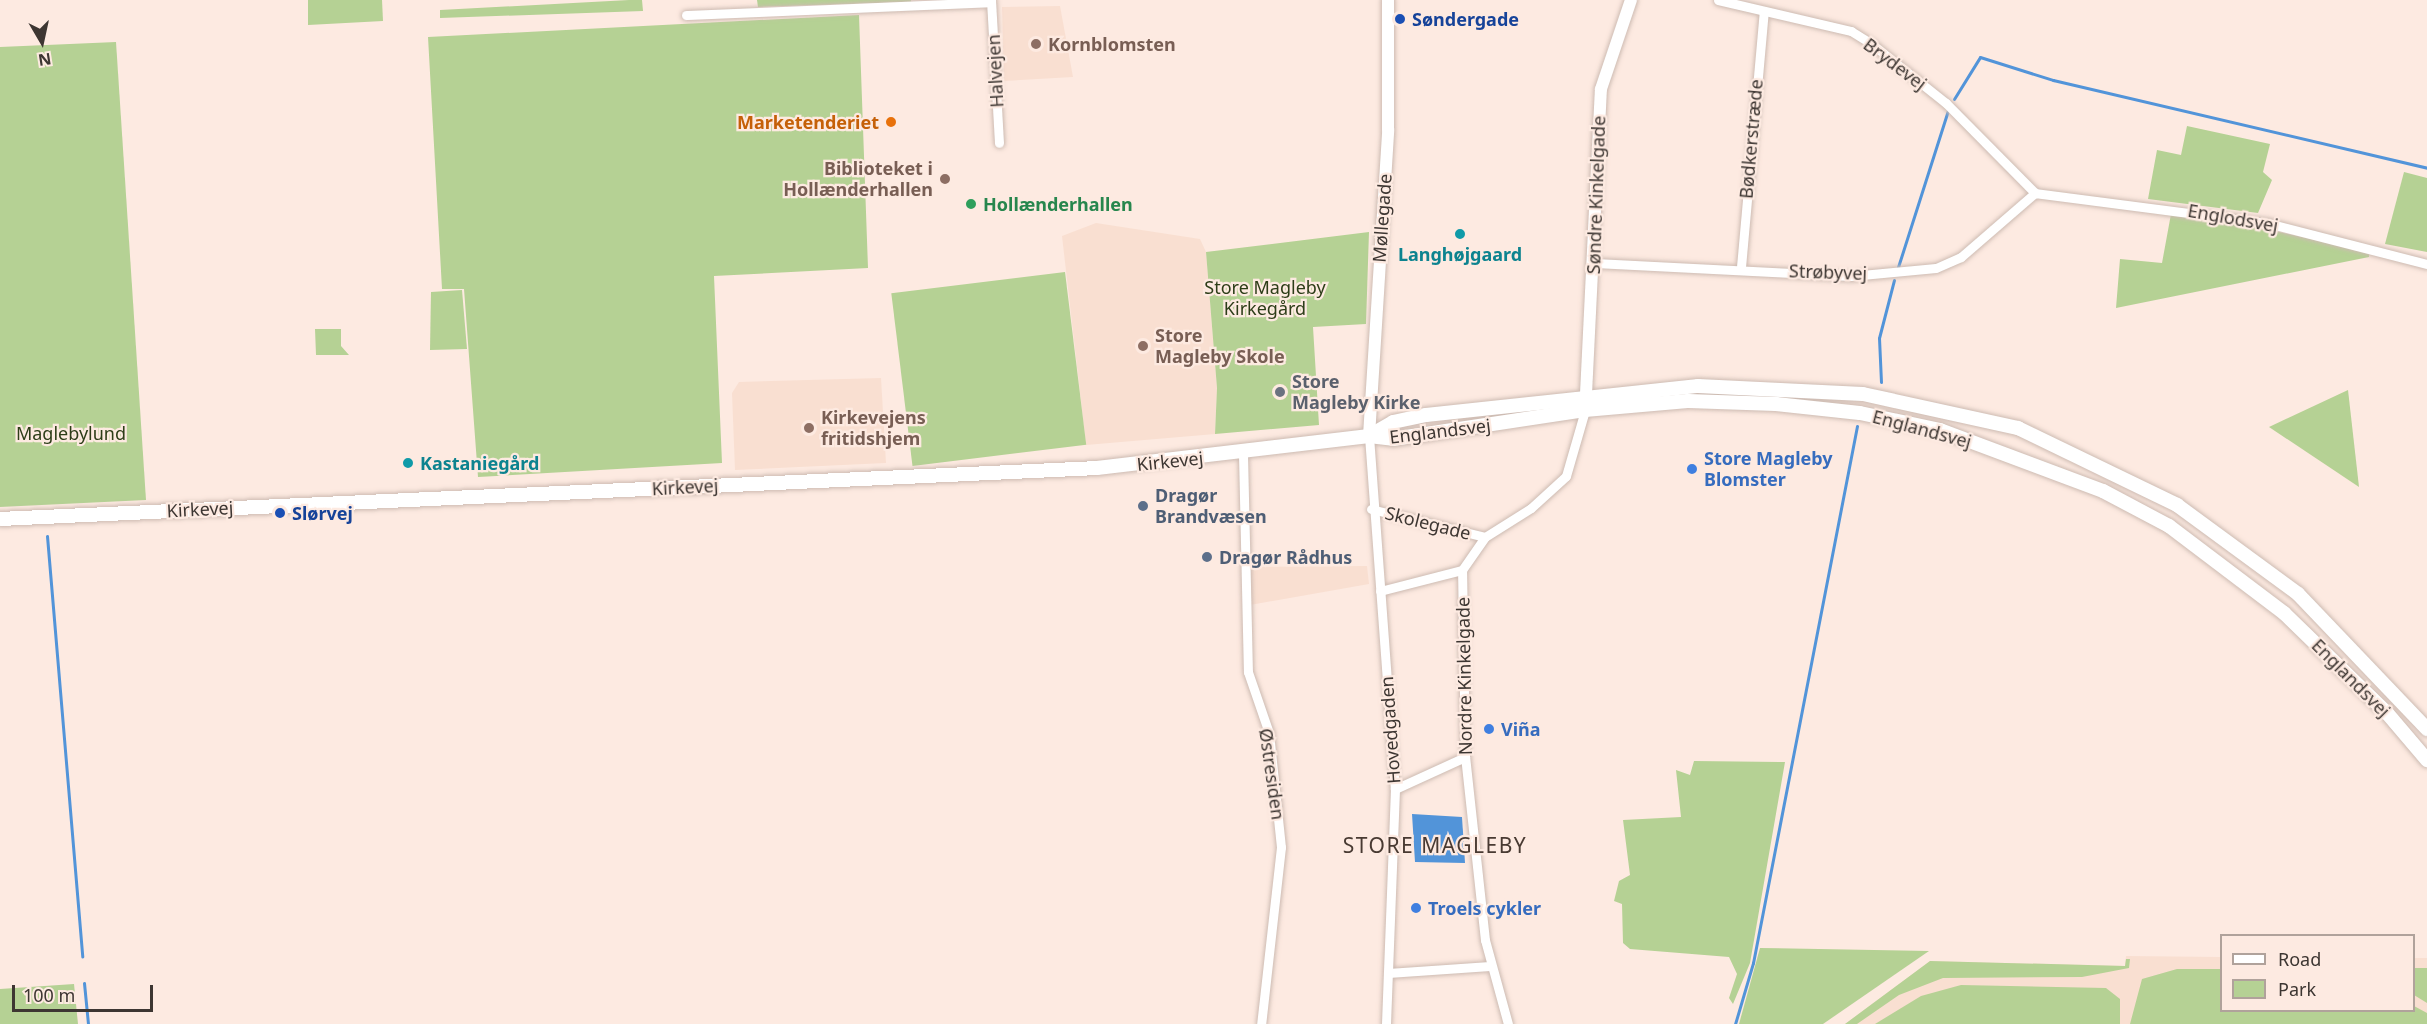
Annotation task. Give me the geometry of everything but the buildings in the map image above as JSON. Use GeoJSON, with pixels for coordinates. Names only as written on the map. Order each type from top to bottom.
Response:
{"type":"FeatureCollection","features":[{"type":"Feature","properties":{"kind":"main road","name":"Englandsvej"},"geometry":{"type":"LineString","coordinates":[[1369,436],[1415,417],[1586,394],[1698,386],[1842,392],[1928,405],[2018,428],[2177,506],[2289,587],[2427,729]]}},
{"type":"Feature","properties":{"kind":"main road","name":"Englandsvej"},"geometry":{"type":"LineString","coordinates":[[1369,436],[1393,439],[1585,410],[1715,401],[1860,413],[1940,430],[2103,491],[2169,526],[2284,613],[2387,712],[2427,760]]}},
{"type":"Feature","properties":{"kind":"main road","name":"Kirkevej"},"geometry":{"type":"LineString","coordinates":[[0,519],[1097,468],[1243,454],[1369,436]]}},
{"type":"Feature","properties":{"kind":"street","name":"Møllegade"},"geometry":{"type":"LineString","coordinates":[[1369,436],[1389,110],[1388,0]]}},
{"type":"Feature","properties":{"kind":"street","name":"Søndre Kinkelgade"},"geometry":{"type":"LineString","coordinates":[[1586,394],[1595,263],[1601,89],[1631,0]]}},
{"type":"Feature","properties":{"kind":"street","name":"Brydevej"},"geometry":{"type":"LineString","coordinates":[[1718,0],[1851,31],[1873,45],[1946,103],[2035,193]]}},
{"type":"Feature","properties":{"kind":"street"},"geometry":{"type":"LineString","coordinates":[[686,15],[991,1]]}},
{"type":"Feature","properties":{"kind":"street","name":"Halvejen"},"geometry":{"type":"LineString","coordinates":[[991,1],[999,143]]}},
{"type":"Feature","properties":{"kind":"street","name":"Bødkerstræde"},"geometry":{"type":"LineString","coordinates":[[1741,267],[1764,11]]}},
{"type":"Feature","properties":{"kind":"street","name":"Strøbyvej"},"geometry":{"type":"LineString","coordinates":[[1595,263],[1741,267],[1851,276],[1936,268],[1961,257],[2035,193]]}},
{"type":"Feature","properties":{"kind":"street","name":"Englodsvej"},"geometry":{"type":"LineString","coordinates":[[2035,193],[2267,223],[2427,264]]}},
{"type":"Feature","properties":{"kind":"street","name":"Nordre Kinkelgade"},"geometry":{"type":"LineString","coordinates":[[1508,1024],[1490,966],[1465,757],[1462,570],[1485,537],[1531,508],[1566,476],[1585,410]]}},
{"type":"Feature","properties":{"kind":"street","name":"Hovedgaden"},"geometry":{"type":"LineString","coordinates":[[1369,436],[1371,509],[1380,591],[1395,789],[1386,1024]]}},
{"type":"Feature","properties":{"kind":"street","name":"Østresiden"},"geometry":{"type":"LineString","coordinates":[[1243,454],[1248,672],[1269,733],[1281,850],[1261,1024]]}},
{"type":"Feature","properties":{"kind":"street","name":"Skolegade"},"geometry":{"type":"LineString","coordinates":[[1371,509],[1485,537]]}},
{"type":"Feature","properties":{"kind":"street"},"geometry":{"type":"LineString","coordinates":[[1380,591],[1462,570]]}},
{"type":"Feature","properties":{"kind":"street"},"geometry":{"type":"LineString","coordinates":[[1395,789],[1465,757]]}},
{"type":"Feature","properties":{"kind":"street"},"geometry":{"type":"LineString","coordinates":[[1388,974],[1490,966]]}},
{"type":"Feature","properties":{"kind":"shaded area","name":"Kornblomsten"},"geometry":{"type":"Polygon","coordinates":[[[1060,6],[1073,77],[1004,81],[1002,7],[1060,6]]]}},
{"type":"Feature","properties":{"kind":"shaded area","name":"Store Magleby Skole"},"geometry":{"type":"Polygon","coordinates":[[[1096,223],[1200,239],[1206,252],[1217,388],[1215,434],[1086,445],[1062,236],[1096,223]]]}},
{"type":"Feature","properties":{"kind":"shaded area","name":"Kirkevejens fritidshjem"},"geometry":{"type":"Polygon","coordinates":[[[881,378],[886,463],[735,470],[732,393],[739,382],[881,378]]]}},
{"type":"Feature","properties":{"kind":"shaded area"},"geometry":{"type":"Polygon","coordinates":[[[1367,566],[1369,584],[1250,605],[1251,567],[1367,566]]]}},
{"type":"Feature","properties":{"kind":"shaded area"},"geometry":{"type":"Polygon","coordinates":[[[2126,956],[2220,957],[2220,1012],[2415,1012],[2415,958],[2427,958],[2427,1024],[1845,1024],[1930,961],[2125,966],[2126,956]]]}},
{"type":"Feature","properties":{"kind":"green space"},"geometry":{"type":"Polygon","coordinates":[[[308,0],[382,0],[383,21],[308,25],[308,0]]]}},
{"type":"Feature","properties":{"kind":"green space"},"geometry":{"type":"Polygon","coordinates":[[[642,0],[643,11],[440,18],[440,10],[642,0]]]}},
{"type":"Feature","properties":{"kind":"green space"},"geometry":{"type":"Polygon","coordinates":[[[757,0],[911,0],[911,2],[758,7],[757,0]]]}},
{"type":"Feature","properties":{"kind":"green space"},"geometry":{"type":"Polygon","coordinates":[[[859,15],[868,268],[714,276],[722,463],[478,477],[464,289],[442,289],[428,37],[859,15]]]}},
{"type":"Feature","properties":{"kind":"green space","name":"Maglebylund"},"geometry":{"type":"Polygon","coordinates":[[[116,42],[146,500],[0,507],[0,47],[116,42]]]}},
{"type":"Feature","properties":{"kind":"green space"},"geometry":{"type":"Polygon","coordinates":[[[2187,126],[2270,144],[2263,172],[2272,180],[2258,213],[2148,199],[2157,150],[2181,155],[2187,126]]]}},
{"type":"Feature","properties":{"kind":"green space"},"geometry":{"type":"Polygon","coordinates":[[[2404,172],[2427,178],[2427,252],[2385,244],[2404,172]]]}},
{"type":"Feature","properties":{"kind":"green space"},"geometry":{"type":"Polygon","coordinates":[[[2171,214],[2257,227],[2369,252],[2369,257],[2116,308],[2120,259],[2162,263],[2171,214]]]}},
{"type":"Feature","properties":{"kind":"green space","name":"Store Magleby Kirkegård"},"geometry":{"type":"Polygon","coordinates":[[[1369,232],[1366,324],[1313,327],[1319,425],[1215,434],[1217,388],[1206,252],[1369,232]]]}},
{"type":"Feature","properties":{"kind":"green space"},"geometry":{"type":"Polygon","coordinates":[[[1065,272],[1086,445],[913,466],[891,293],[1065,272]]]}},
{"type":"Feature","properties":{"kind":"green space"},"geometry":{"type":"Polygon","coordinates":[[[462,290],[467,349],[430,350],[431,292],[462,290]]]}},
{"type":"Feature","properties":{"kind":"green space"},"geometry":{"type":"Polygon","coordinates":[[[315,329],[341,329],[341,346],[349,355],[316,355],[315,329]]]}},
{"type":"Feature","properties":{"kind":"green space"},"geometry":{"type":"Polygon","coordinates":[[[2348,390],[2359,487],[2269,427],[2348,390]]]}},
{"type":"Feature","properties":{"kind":"green space"},"geometry":{"type":"Polygon","coordinates":[[[1694,761],[1785,762],[1750,963],[1733,1004],[1729,998],[1737,974],[1729,957],[1630,949],[1623,943],[1622,904],[1614,901],[1619,881],[1630,875],[1623,820],[1681,817],[1676,770],[1690,775],[1694,761]]]}},
{"type":"Feature","properties":{"kind":"green space"},"geometry":{"type":"Polygon","coordinates":[[[1760,948],[1929,951],[1823,1024],[1739,1024],[1760,948]]]}},
{"type":"Feature","properties":{"kind":"green space"},"geometry":{"type":"Polygon","coordinates":[[[2126,959],[2130,959],[2129,968],[2082,977],[1943,978],[1899,995],[1857,1024],[1845,1024],[1930,961],[2125,966],[2126,959]]]}},
{"type":"Feature","properties":{"kind":"green space"},"geometry":{"type":"Polygon","coordinates":[[[2415,968],[2427,968],[2427,1003],[2415,996],[2415,968]]]}},
{"type":"Feature","properties":{"kind":"green space"},"geometry":{"type":"Polygon","coordinates":[[[2177,969],[2220,969],[2220,1012],[2415,1012],[2415,1007],[2427,1013],[2427,1024],[2130,1024],[2142,979],[2177,969]]]}},
{"type":"Feature","properties":{"kind":"green space"},"geometry":{"type":"Polygon","coordinates":[[[74,984],[78,1024],[0,1024],[0,989],[74,984]]]}},
{"type":"Feature","properties":{"kind":"green space"},"geometry":{"type":"Polygon","coordinates":[[[1961,985],[2106,988],[2120,999],[2120,1024],[1875,1024],[1921,996],[1961,985]]]}},
{"type":"Feature","properties":{"kind":"water"},"geometry":{"type":"Polygon","coordinates":[[[1412,814],[1462,817],[1465,863],[1415,862],[1412,814]]]}},
{"type":"Feature","properties":{"kind":"waterway"},"geometry":{"type":"LineString","coordinates":[[1954,99],[1980,57],[2053,80],[2427,168]]}},
{"type":"Feature","properties":{"kind":"waterway"},"geometry":{"type":"LineString","coordinates":[[1898,267],[1948,110]]}},
{"type":"Feature","properties":{"kind":"waterway"},"geometry":{"type":"LineString","coordinates":[[1881,382],[1879,338],[1894,280]]}},
{"type":"Feature","properties":{"kind":"waterway"},"geometry":{"type":"LineString","coordinates":[[1735,1024],[1753,963],[1857,426]]}},
{"type":"Feature","properties":{"kind":"waterway"},"geometry":{"type":"LineString","coordinates":[[47,536],[82,957]]}},
{"type":"Feature","properties":{"kind":"waterway"},"geometry":{"type":"LineString","coordinates":[[84,983],[88,1024]]}},
{"type":"Feature","properties":{"kind":"place","name":"Søndergade"},"geometry":{"type":"Point","coordinates":[1400,19]}},
{"type":"Feature","properties":{"kind":"place","name":"Kornblomsten"},"geometry":{"type":"Point","coordinates":[1036,44]}},
{"type":"Feature","properties":{"kind":"place","name":"Marketenderiet"},"geometry":{"type":"Point","coordinates":[891,122]}},
{"type":"Feature","properties":{"kind":"place","name":"Biblioteket i Hollænderhallen"},"geometry":{"type":"Point","coordinates":[945,179]}},
{"type":"Feature","properties":{"kind":"place","name":"Hollænderhallen"},"geometry":{"type":"Point","coordinates":[971,204]}},
{"type":"Feature","properties":{"kind":"place","name":"Langhøjgaard"},"geometry":{"type":"Point","coordinates":[1460,234]}},
{"type":"Feature","properties":{"kind":"place","name":"Store Magleby Skole"},"geometry":{"type":"Point","coordinates":[1143,346]}},
{"type":"Feature","properties":{"kind":"place","name":"Store Magleby Kirke"},"geometry":{"type":"Point","coordinates":[1280,392]}},
{"type":"Feature","properties":{"kind":"place","name":"Kirkevejens fritidshjem"},"geometry":{"type":"Point","coordinates":[809,428]}},
{"type":"Feature","properties":{"kind":"place","name":"Kastaniegård"},"geometry":{"type":"Point","coordinates":[408,463]}},
{"type":"Feature","properties":{"kind":"place","name":"Store Magleby Blomster"},"geometry":{"type":"Point","coordinates":[1692,469]}},
{"type":"Feature","properties":{"kind":"place","name":"Dragør Brandvæsen"},"geometry":{"type":"Point","coordinates":[1143,506]}},
{"type":"Feature","properties":{"kind":"place","name":"Slørvej"},"geometry":{"type":"Point","coordinates":[280,513]}},
{"type":"Feature","properties":{"kind":"place","name":"Dragør Rådhus"},"geometry":{"type":"Point","coordinates":[1207,557]}},
{"type":"Feature","properties":{"kind":"place","name":"Viña"},"geometry":{"type":"Point","coordinates":[1489,729]}},
{"type":"Feature","properties":{"kind":"place","name":"Troels cykler"},"geometry":{"type":"Point","coordinates":[1416,908]}},
{"type":"Feature","properties":{"kind":"district","name":"STORE MAGLEBY"},"geometry":{"type":"Point","coordinates":[1435,845]}}]}
